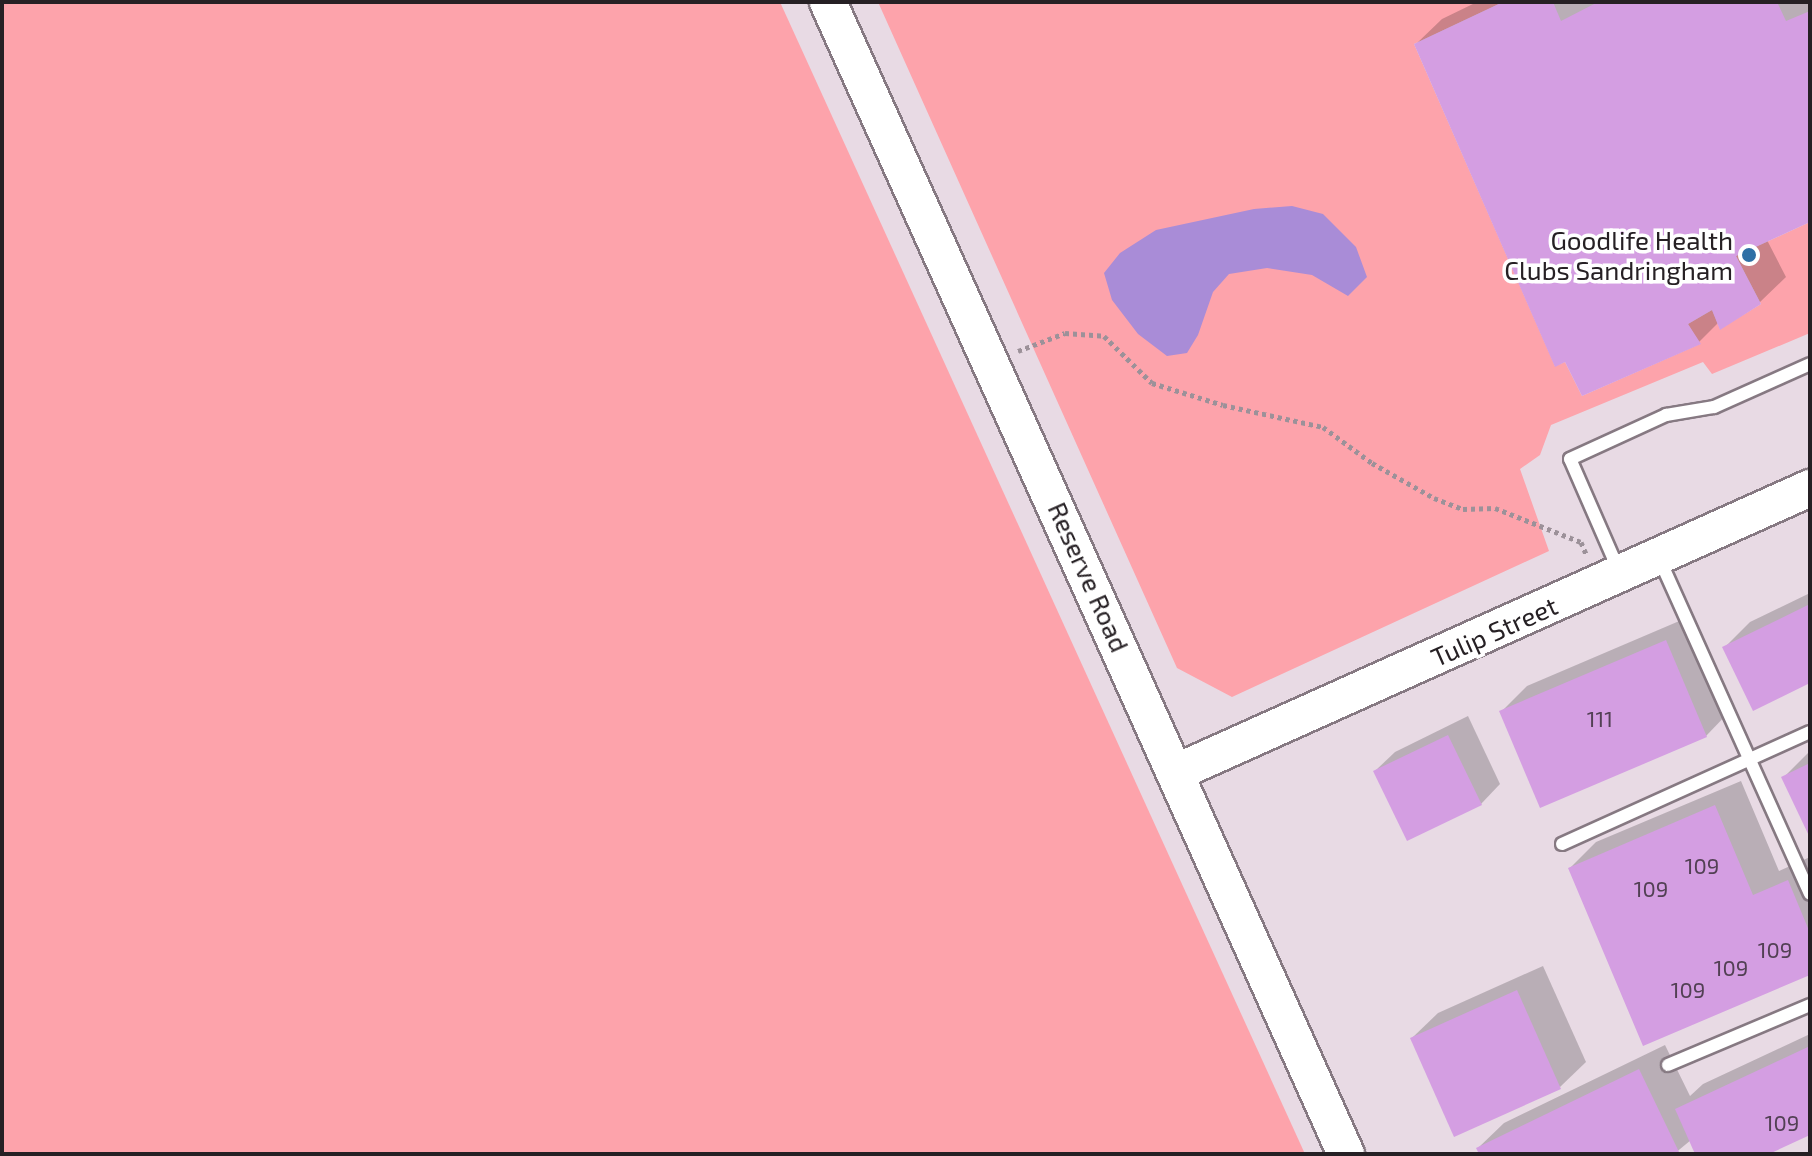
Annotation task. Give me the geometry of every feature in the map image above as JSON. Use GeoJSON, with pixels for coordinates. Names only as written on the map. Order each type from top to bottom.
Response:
{"type":"FeatureCollection","features":[{"type":"Feature","properties":{"kind":"street","name":"Reserve Road"},"geometry":{"type":"LineString","coordinates":[[828,2],[1177,772],[1346,1154]]}},
{"type":"Feature","properties":{"kind":"street","name":"Tulip Street"},"geometry":{"type":"LineString","coordinates":[[1177,772],[1810,488]]}},
{"type":"Feature","properties":{"kind":"lane"},"geometry":{"type":"LineString","coordinates":[[1610,579],[1570,459],[1666,415],[1714,407],[1810,364]]}},
{"type":"Feature","properties":{"kind":"lane"},"geometry":{"type":"LineString","coordinates":[[1659,557],[1810,894]]}},
{"type":"Feature","properties":{"kind":"lane"},"geometry":{"type":"LineString","coordinates":[[1562,844],[1810,732]]}},
{"type":"Feature","properties":{"kind":"lane"},"geometry":{"type":"LineString","coordinates":[[1668,1065],[1810,1005]]}},
{"type":"Feature","properties":{"kind":"path"},"geometry":{"type":"LineString","coordinates":[[993,364],[1065,333],[1104,336],[1152,383],[1223,405],[1323,427],[1372,463],[1434,498],[1463,509],[1495,508],[1581,542],[1610,579]]}},
{"type":"Feature","properties":{"kind":"shaded area"},"geometry":{"type":"Polygon","coordinates":[[[2,2],[780,2],[1305,1154],[2,1154],[2,2]]]}},
{"type":"Feature","properties":{"kind":"shaded area"},"geometry":{"type":"Polygon","coordinates":[[[878,2],[1503,2],[1414,44],[1555,366],[1565,362],[1582,396],[1700,344],[1688,324],[1712,310],[1720,329],[1761,304],[1736,256],[1810,222],[1810,333],[1712,374],[1703,362],[1551,425],[1540,455],[1520,469],[1549,551],[1232,697],[1177,668],[878,2]]]}},
{"type":"Feature","properties":{"kind":"shaded area"},"geometry":{"type":"Polygon","coordinates":[[[1292,206],[1323,214],[1356,247],[1367,277],[1348,296],[1312,275],[1267,268],[1229,274],[1213,292],[1198,335],[1187,353],[1167,356],[1138,334],[1112,300],[1104,273],[1120,253],[1156,230],[1254,209],[1292,206]]]}},
{"type":"Feature","properties":{"kind":"building"},"geometry":{"type":"Polygon","coordinates":[[[1503,2],[1553,2],[1561,21],[1598,2],[1777,2],[1786,21],[1810,11],[1810,222],[1736,256],[1761,304],[1720,330],[1712,310],[1688,324],[1701,344],[1582,396],[1565,362],[1555,367],[1414,44],[1503,2]]]}},
{"type":"Feature","properties":{"kind":"building"},"geometry":{"type":"Polygon","coordinates":[[[1810,604],[1810,683],[1753,711],[1722,647],[1810,604]]]}},
{"type":"Feature","properties":{"kind":"building"},"geometry":{"type":"Polygon","coordinates":[[[1666,640],[1707,737],[1540,808],[1499,711],[1666,640]]]}},
{"type":"Feature","properties":{"kind":"building"},"geometry":{"type":"Polygon","coordinates":[[[1448,735],[1482,805],[1407,841],[1373,771],[1448,735]]]}},
{"type":"Feature","properties":{"kind":"building"},"geometry":{"type":"Polygon","coordinates":[[[1810,763],[1810,838],[1781,777],[1810,763]]]}},
{"type":"Feature","properties":{"kind":"building"},"geometry":{"type":"Polygon","coordinates":[[[1715,805],[1753,895],[1788,880],[1810,933],[1810,975],[1643,1046],[1568,868],[1715,805]]]}},
{"type":"Feature","properties":{"kind":"building"},"geometry":{"type":"Polygon","coordinates":[[[1517,990],[1561,1089],[1454,1137],[1410,1038],[1517,990]]]}},
{"type":"Feature","properties":{"kind":"building"},"geometry":{"type":"Polygon","coordinates":[[[1810,1046],[1810,1135],[1769,1154],[1695,1154],[1675,1109],[1810,1046]]]}},
{"type":"Feature","properties":{"kind":"building"},"geometry":{"type":"Polygon","coordinates":[[[1639,1069],[1680,1154],[1479,1154],[1476,1148],[1639,1069]]]}},
{"type":"Feature","properties":{"kind":"place","name":"Goodlife Health Clubs Sandringham"},"geometry":{"type":"Point","coordinates":[1749,255]}}]}
